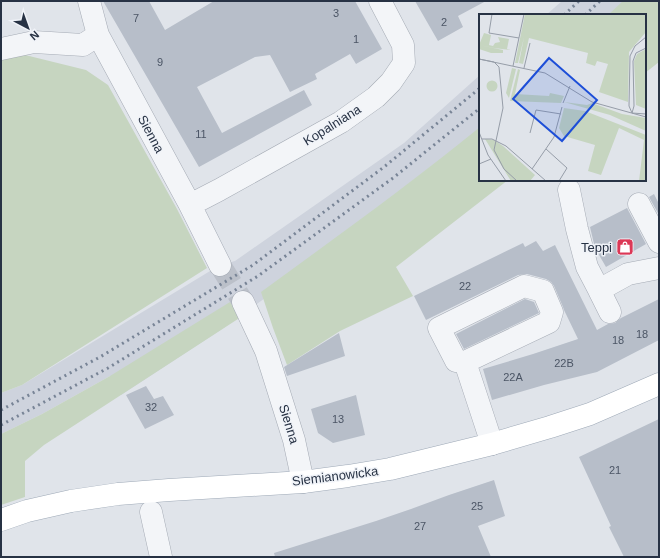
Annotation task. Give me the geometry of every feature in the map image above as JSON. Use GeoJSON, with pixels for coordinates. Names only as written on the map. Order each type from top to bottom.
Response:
{"type":"FeatureCollection","features":[{"type":"Feature","properties":{"kind":"main road","name":"Siemianowicka"},"geometry":{"type":"LineString","coordinates":[[1,520],[27,511],[71,501],[118,494],[303,482],[390,469],[492,444],[550,427],[590,414],[659,384]]}},
{"type":"Feature","properties":{"kind":"street","name":"Sienna"},"geometry":{"type":"LineString","coordinates":[[89,1],[98,35],[190,205],[220,265]]}},
{"type":"Feature","properties":{"kind":"street","name":"Kopalniana"},"geometry":{"type":"LineString","coordinates":[[190,205],[341,122],[376,97],[391,82],[404,63],[403,45],[380,1]]}},
{"type":"Feature","properties":{"kind":"street"},"geometry":{"type":"LineString","coordinates":[[1,48],[34,42],[83,45],[98,35]]}},
{"type":"Feature","properties":{"kind":"street"},"geometry":{"type":"LineString","coordinates":[[569,190],[587,267],[610,312]]}},
{"type":"Feature","properties":{"kind":"street"},"geometry":{"type":"LineString","coordinates":[[639,204],[659,242]]}},
{"type":"Feature","properties":{"kind":"street"},"geometry":{"type":"LineString","coordinates":[[599,290],[628,274],[659,268]]}},
{"type":"Feature","properties":{"kind":"street"},"geometry":{"type":"LineString","coordinates":[[524,286],[543,291],[552,312],[549,322],[465,362],[456,361],[439,328],[524,286]]}},
{"type":"Feature","properties":{"kind":"street","name":"Sienna"},"geometry":{"type":"LineString","coordinates":[[243,302],[266,351],[294,440],[303,482]]}},
{"type":"Feature","properties":{"kind":"street"},"geometry":{"type":"LineString","coordinates":[[465,362],[492,444]]}},
{"type":"Feature","properties":{"kind":"street"},"geometry":{"type":"LineString","coordinates":[[151,512],[161,557]]}},
{"type":"Feature","properties":{"kind":"shaded area"},"geometry":{"type":"Polygon","coordinates":[[[562,1],[627,1],[615,14],[547,14],[562,1]]]}},
{"type":"Feature","properties":{"kind":"shaded area"},"geometry":{"type":"Polygon","coordinates":[[[479,76],[479,138],[437,175],[222,329],[121,395],[110,376],[42,414],[1,434],[1,393],[22,385],[220,265],[235,261],[404,143],[479,76]]]}},
{"type":"Feature","properties":{"kind":"green space"},"geometry":{"type":"Polygon","coordinates":[[[623,1],[659,1],[659,62],[646,72],[646,14],[609,14],[623,1]]]}},
{"type":"Feature","properties":{"kind":"green space"},"geometry":{"type":"Polygon","coordinates":[[[17,53],[86,70],[108,85],[177,209],[207,268],[22,385],[1,393],[1,60],[17,53]]]}},
{"type":"Feature","properties":{"kind":"green space"},"geometry":{"type":"Polygon","coordinates":[[[479,128],[479,181],[507,181],[396,267],[413,296],[340,331],[287,365],[261,292],[453,149],[479,128]]]}},
{"type":"Feature","properties":{"kind":"green space"},"geometry":{"type":"Polygon","coordinates":[[[230,302],[241,317],[44,445],[25,461],[25,497],[1,505],[1,434],[42,414],[110,376],[230,302]]]}},
{"type":"Feature","properties":{"kind":"building"},"geometry":{"type":"Polygon","coordinates":[[[103,1],[149,1],[165,30],[214,1],[355,1],[382,49],[356,64],[350,54],[315,74],[317,79],[290,92],[270,55],[255,57],[197,87],[222,133],[304,90],[312,105],[199,167],[103,1]]]}},
{"type":"Feature","properties":{"kind":"building"},"geometry":{"type":"Polygon","coordinates":[[[415,1],[486,1],[458,16],[463,27],[438,41],[415,1]]]}},
{"type":"Feature","properties":{"kind":"building"},"geometry":{"type":"Polygon","coordinates":[[[654,194],[659,204],[659,215],[649,197],[654,194]]]}},
{"type":"Feature","properties":{"kind":"building"},"geometry":{"type":"Polygon","coordinates":[[[627,208],[646,244],[606,267],[595,248],[590,227],[627,208]]]}},
{"type":"Feature","properties":{"kind":"building"},"geometry":{"type":"Polygon","coordinates":[[[536,241],[543,251],[555,245],[597,330],[608,324],[615,323],[621,318],[659,299],[659,340],[597,372],[492,400],[483,369],[578,339],[551,282],[546,279],[527,274],[518,275],[426,320],[414,296],[523,243],[525,247],[536,241]]]}},
{"type":"Feature","properties":{"kind":"building"},"geometry":{"type":"Polygon","coordinates":[[[525,299],[534,302],[539,313],[464,349],[456,334],[525,299]]]}},
{"type":"Feature","properties":{"kind":"building"},"geometry":{"type":"Polygon","coordinates":[[[339,333],[345,356],[287,376],[284,367],[339,333]]]}},
{"type":"Feature","properties":{"kind":"building"},"geometry":{"type":"Polygon","coordinates":[[[146,386],[154,399],[163,396],[174,415],[145,429],[126,395],[146,386]]]}},
{"type":"Feature","properties":{"kind":"building"},"geometry":{"type":"Polygon","coordinates":[[[356,395],[365,435],[333,443],[318,433],[311,409],[356,395]]]}},
{"type":"Feature","properties":{"kind":"building"},"geometry":{"type":"Polygon","coordinates":[[[659,419],[659,557],[624,557],[609,527],[611,526],[579,457],[659,419]]]}},
{"type":"Feature","properties":{"kind":"building"},"geometry":{"type":"Polygon","coordinates":[[[494,480],[505,516],[478,526],[491,557],[275,557],[274,553],[376,521],[494,480]]]}},
{"type":"Feature","properties":{"kind":"tunnel"},"geometry":{"type":"LineString","coordinates":[[220,265],[243,302]]}},
{"type":"Feature","properties":{"kind":"railway"},"geometry":{"type":"LineString","coordinates":[[565,14],[579,1]]}},
{"type":"Feature","properties":{"kind":"railway"},"geometry":{"type":"LineString","coordinates":[[586,14],[600,1]]}},
{"type":"Feature","properties":{"kind":"railway"},"geometry":{"type":"LineString","coordinates":[[1,410],[100,357],[253,265],[384,167],[479,89]]}},
{"type":"Feature","properties":{"kind":"railway"},"geometry":{"type":"LineString","coordinates":[[1,425],[108,368],[258,276],[393,178],[479,109]]}},
{"type":"Feature","properties":{"kind":"place","name":"Teppi"},"geometry":{"type":"Point","coordinates":[625,247]}}]}
